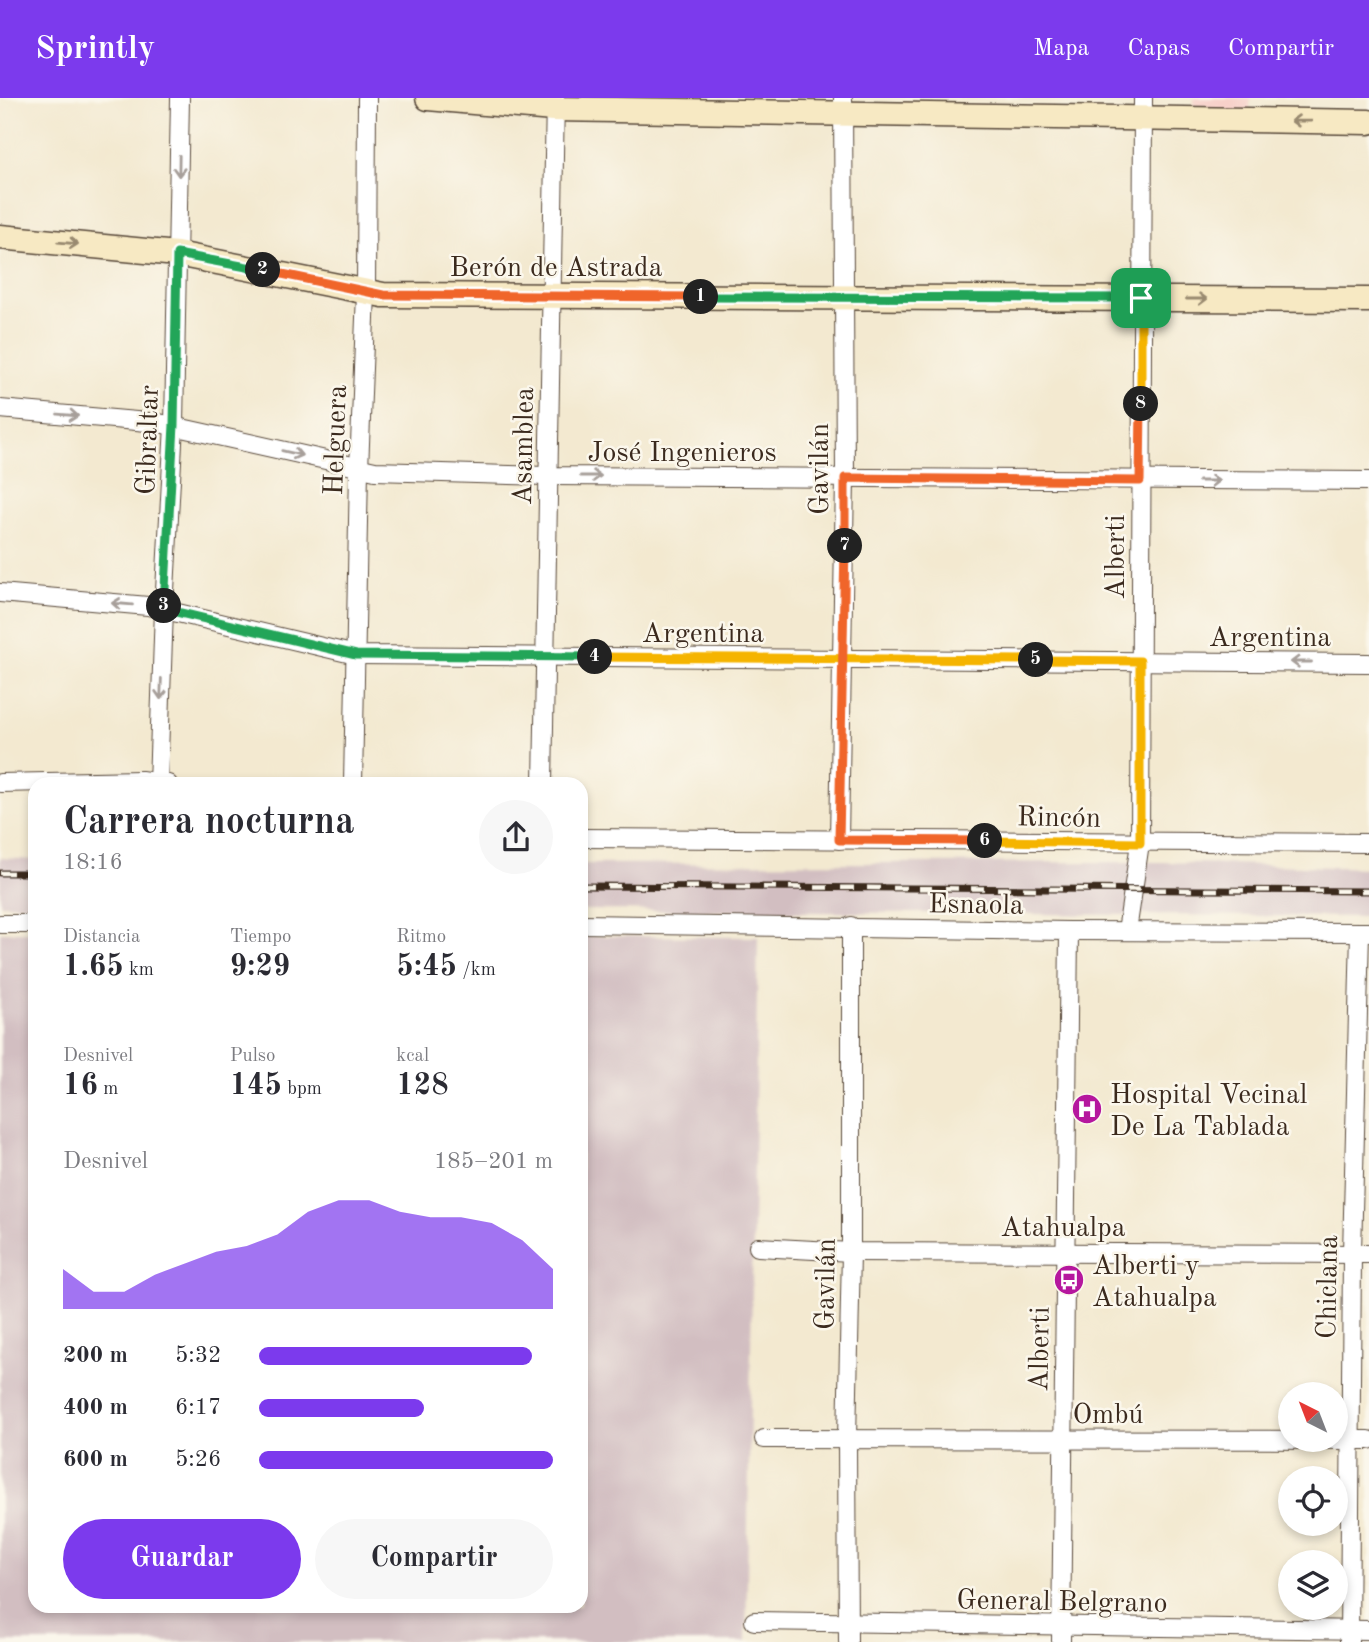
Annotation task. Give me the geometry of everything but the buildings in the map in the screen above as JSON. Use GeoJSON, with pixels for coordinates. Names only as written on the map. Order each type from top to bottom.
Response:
{"type":"FeatureCollection","features":[{"type":"Feature","properties":{"kind":"street","name":"Gibraltar"},"geometry":{"type":"LineString","coordinates":[[161,777],[164,609],[174,425],[180,98]]}},
{"type":"Feature","properties":{"kind":"street","name":"Helguera"},"geometry":{"type":"LineString","coordinates":[[353,777],[359,469],[366,293],[367,98]]}},
{"type":"Feature","properties":{"kind":"street"},"geometry":{"type":"LineString","coordinates":[[428,98],[554,103],[1143,108],[1369,122]]}},
{"type":"Feature","properties":{"kind":"street","name":"Asamblea"},"geometry":{"type":"LineString","coordinates":[[543,777],[554,103]]}},
{"type":"Feature","properties":{"kind":"street","name":"Gavilán"},"geometry":{"type":"LineString","coordinates":[[839,840],[845,478],[843,106]]}},
{"type":"Feature","properties":{"kind":"street","name":"Alberti"},"geometry":{"type":"LineString","coordinates":[[1127,930],[1140,843],[1143,108]]}},
{"type":"Feature","properties":{"kind":"street","name":"Berón de Astrada"},"geometry":{"type":"LineString","coordinates":[[0,237],[177,254],[383,295],[1369,300]]}},
{"type":"Feature","properties":{"kind":"street","name":"José Ingenieros"},"geometry":{"type":"LineString","coordinates":[[0,408],[174,425],[359,469],[547,476],[1369,481]]}},
{"type":"Feature","properties":{"kind":"street","name":"Argentina"},"geometry":{"type":"LineString","coordinates":[[0,593],[164,609],[356,655],[1369,663]]}},
{"type":"Feature","properties":{"kind":"street"},"geometry":{"type":"LineString","coordinates":[[0,783],[28,782]]}},
{"type":"Feature","properties":{"kind":"street","name":"Rincón"},"geometry":{"type":"LineString","coordinates":[[588,838],[1369,843]]}},
{"type":"Feature","properties":{"kind":"street"},"geometry":{"type":"LineString","coordinates":[[0,924],[28,924]]}},
{"type":"Feature","properties":{"kind":"street","name":"Esnaola"},"geometry":{"type":"LineString","coordinates":[[588,924],[1364,932]]}},
{"type":"Feature","properties":{"kind":"street","name":"Gavilán"},"geometry":{"type":"LineString","coordinates":[[848,1633],[851,926]]}},
{"type":"Feature","properties":{"kind":"street","name":"Alberti"},"geometry":{"type":"LineString","coordinates":[[1061,1634],[1069,931]]}},
{"type":"Feature","properties":{"kind":"street","name":"Chiclana"},"geometry":{"type":"LineString","coordinates":[[1349,1636],[1350,1441],[1361,1253],[1364,932]]}},
{"type":"Feature","properties":{"kind":"street","name":"Atahualpa"},"geometry":{"type":"LineString","coordinates":[[758,1247],[851,1252],[1361,1253]]}},
{"type":"Feature","properties":{"kind":"street","name":"Ombú"},"geometry":{"type":"LineString","coordinates":[[764,1439],[1369,1440]]}},
{"type":"Feature","properties":{"kind":"street","name":"General Belgrano"},"geometry":{"type":"LineString","coordinates":[[754,1621],[848,1633],[1349,1636],[1369,1630]]}},
{"type":"Feature","properties":{"kind":"shaded area"},"geometry":{"type":"Polygon","coordinates":[[[1193,98],[1250,98],[1250,116],[1193,115],[1193,98]]]}},
{"type":"Feature","properties":{"kind":"shaded area"},"geometry":{"type":"Polygon","coordinates":[[[0,858],[28,860],[28,905],[0,904],[0,858]]]}},
{"type":"Feature","properties":{"kind":"shaded area"},"geometry":{"type":"Polygon","coordinates":[[[1160,862],[1369,868],[1369,917],[588,910],[588,864],[1160,862]]]}},
{"type":"Feature","properties":{"kind":"shaded area"},"geometry":{"type":"Polygon","coordinates":[[[0,932],[28,932],[28,1613],[588,1613],[588,936],[758,937],[746,1642],[0,1642],[0,932]]]}},
{"type":"Feature","properties":{"kind":"railway"},"geometry":{"type":"LineString","coordinates":[[0,873],[28,873]]}},
{"type":"Feature","properties":{"kind":"railway"},"geometry":{"type":"LineString","coordinates":[[588,886],[1369,891]]}},
{"type":"Feature","properties":{"kind":"place","name":"Hospital Vecinal De La Tablada"},"geometry":{"type":"Point","coordinates":[1087,1109]}},
{"type":"Feature","properties":{"kind":"place","name":"Alberti y Atahualpa"},"geometry":{"type":"Point","coordinates":[1069,1280]}},
{"type":"Feature","properties":{"kind":"route"},"geometry":{"type":"LineString","coordinates":[[1141,298],[383,295],[177,254],[174,425],[164,609],[356,655],[544,657],[644,657],[844,659],[1140,661],[1140,843],[839,840],[844,659],[845,478],[1140,481],[1141,298]]}}]}
